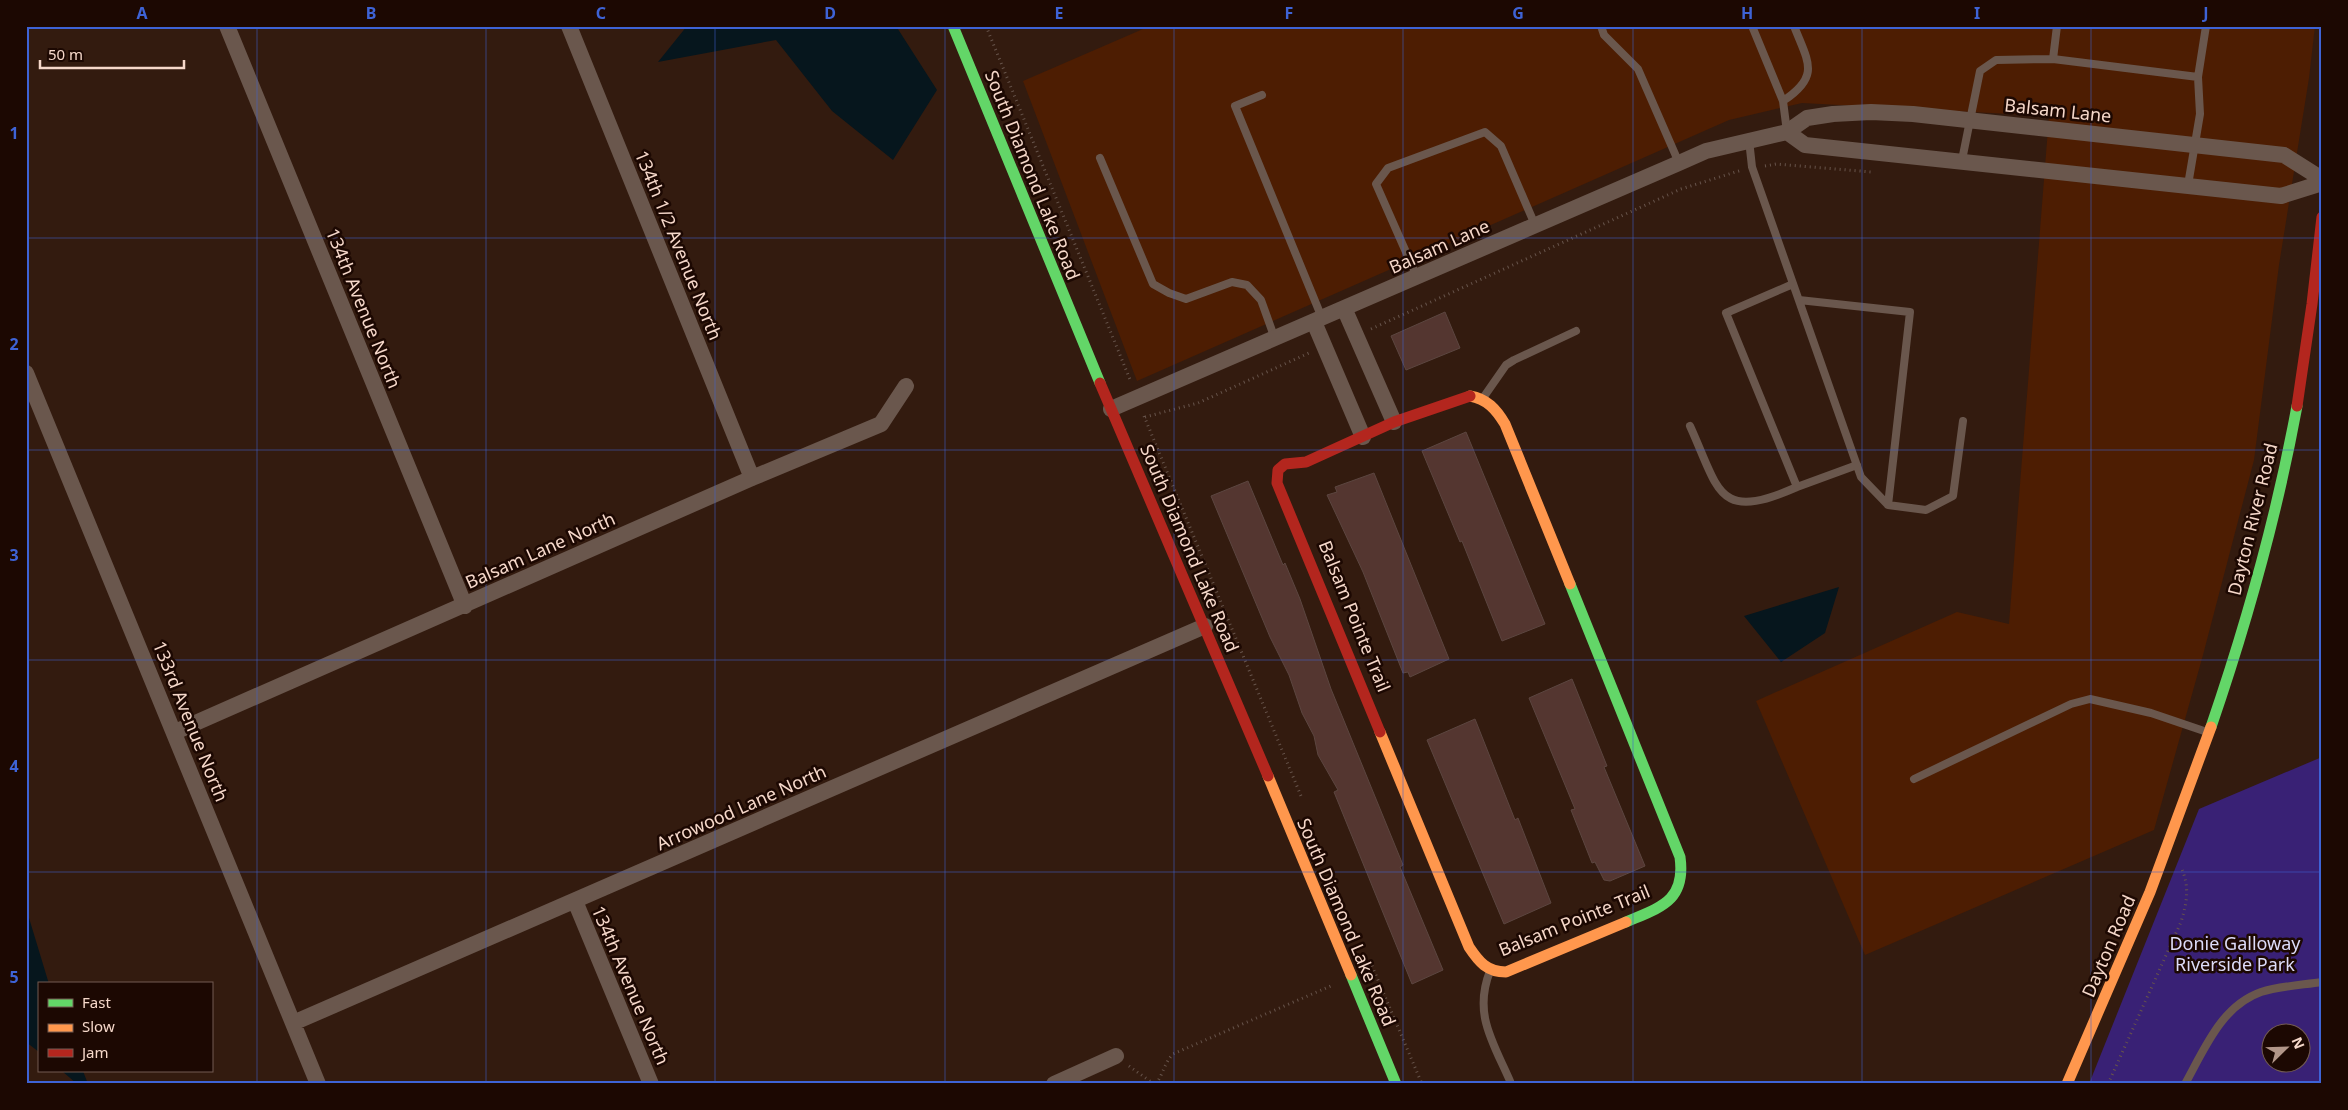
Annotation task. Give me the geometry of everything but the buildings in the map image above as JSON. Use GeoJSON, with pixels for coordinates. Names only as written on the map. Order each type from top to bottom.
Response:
{"type":"FeatureCollection","features":[{"type":"Feature","properties":{"kind":"street","name":"134th Avenue North"},"geometry":{"type":"LineString","coordinates":[[227,26],[465,606]]}},
{"type":"Feature","properties":{"kind":"street","name":"134th 1/2 Avenue North"},"geometry":{"type":"LineString","coordinates":[[569,26],[752,478]]}},
{"type":"Feature","properties":{"kind":"street","name":"South Diamond Lake Road"},"geometry":{"type":"LineString","coordinates":[[953,26],[1110,409],[1205,626],[1396,1084]]}},
{"type":"Feature","properties":{"kind":"street","name":"Balsam Lane"},"geometry":{"type":"LineString","coordinates":[[1110,409],[1417,278],[1679,162],[1706,151],[1787,132],[1807,118],[1833,114],[1871,112],[2284,155],[2322,181]]}},
{"type":"Feature","properties":{"kind":"street","name":"Balsam Lane"},"geometry":{"type":"LineString","coordinates":[[1787,132],[1805,145],[1962,160],[2281,196],[2322,181]]}},
{"type":"Feature","properties":{"kind":"street","name":"Dayton River Road"},"geometry":{"type":"LineString","coordinates":[[2178,820],[2209,733],[2262,561],[2292,429],[2314,296],[2322,217]]}},
{"type":"Feature","properties":{"kind":"street"},"geometry":{"type":"LineString","coordinates":[[1344,308],[1394,422]]}},
{"type":"Feature","properties":{"kind":"street"},"geometry":{"type":"LineString","coordinates":[[1318,320],[1324,346],[1363,437]]}},
{"type":"Feature","properties":{"kind":"street","name":"133rd Avenue North"},"geometry":{"type":"LineString","coordinates":[[26,373],[318,1084]]}},
{"type":"Feature","properties":{"kind":"street","name":"Balsam Lane North"},"geometry":{"type":"LineString","coordinates":[[174,732],[465,606],[752,478],[881,424],[906,386]]}},
{"type":"Feature","properties":{"kind":"street","name":"Balsam Pointe Trail"},"geometry":{"type":"LineString","coordinates":[[1470,396],[1482,399],[1498,412],[1505,424],[1680,858],[1682,871],[1679,888],[1674,896],[1652,912],[1506,972],[1490,971],[1481,964],[1469,947],[1276,483],[1278,470],[1285,464],[1306,462],[1394,422],[1462,397],[1470,396]]}},
{"type":"Feature","properties":{"kind":"street","name":"Arrowood Lane North"},"geometry":{"type":"LineString","coordinates":[[293,1023],[1205,626]]}},
{"type":"Feature","properties":{"kind":"street","name":"Dayton Road"},"geometry":{"type":"LineString","coordinates":[[2067,1084],[2132,937],[2178,820]]}},
{"type":"Feature","properties":{"kind":"street","name":"134th Avenue North"},"geometry":{"type":"LineString","coordinates":[[575,901],[651,1084]]}},
{"type":"Feature","properties":{"kind":"street"},"geometry":{"type":"LineString","coordinates":[[1054,1084],[1116,1056]]}},
{"type":"Feature","properties":{"kind":"lane"},"geometry":{"type":"LineString","coordinates":[[1601,26],[1604,35],[1638,69],[1679,162]]}},
{"type":"Feature","properties":{"kind":"lane"},"geometry":{"type":"LineString","coordinates":[[1752,26],[1783,101],[1787,132]]}},
{"type":"Feature","properties":{"kind":"lane"},"geometry":{"type":"LineString","coordinates":[[1783,101],[1800,90],[1807,79],[1809,65],[1794,26]]}},
{"type":"Feature","properties":{"kind":"lane"},"geometry":{"type":"LineString","coordinates":[[2053,59],[2057,26]]}},
{"type":"Feature","properties":{"kind":"lane"},"geometry":{"type":"LineString","coordinates":[[2188,185],[2200,114],[2198,76],[2206,26]]}},
{"type":"Feature","properties":{"kind":"lane"},"geometry":{"type":"LineString","coordinates":[[1962,160],[1980,71],[1996,60],[2053,59],[2198,76]]}},
{"type":"Feature","properties":{"kind":"lane"},"geometry":{"type":"LineString","coordinates":[[1262,95],[1235,106],[1318,320]]}},
{"type":"Feature","properties":{"kind":"lane"},"geometry":{"type":"LineString","coordinates":[[1417,278],[1376,184],[1388,168],[1485,132],[1500,146],[1535,225]]}},
{"type":"Feature","properties":{"kind":"lane"},"geometry":{"type":"LineString","coordinates":[[1749,140],[1752,167],[1861,477],[1888,505],[1926,510],[1953,496],[1963,421]]}},
{"type":"Feature","properties":{"kind":"lane"},"geometry":{"type":"LineString","coordinates":[[1100,158],[1153,284],[1169,293],[1186,299],[1232,282],[1247,285],[1262,300],[1275,339]]}},
{"type":"Feature","properties":{"kind":"lane"},"geometry":{"type":"LineString","coordinates":[[1793,284],[1726,313],[1797,487]]}},
{"type":"Feature","properties":{"kind":"lane"},"geometry":{"type":"LineString","coordinates":[[1799,300],[1910,312],[1888,505]]}},
{"type":"Feature","properties":{"kind":"lane"},"geometry":{"type":"LineString","coordinates":[[1482,399],[1506,365],[1576,331]]}},
{"type":"Feature","properties":{"kind":"lane"},"geometry":{"type":"LineString","coordinates":[[1690,426],[1720,492],[1731,500],[1749,503],[1768,499],[1857,465]]}},
{"type":"Feature","properties":{"kind":"lane"},"geometry":{"type":"LineString","coordinates":[[1914,779],[2071,704],[2090,699],[2151,713],[2209,733]]}},
{"type":"Feature","properties":{"kind":"lane"},"geometry":{"type":"LineString","coordinates":[[1490,971],[1482,992],[1484,1014],[1510,1081]]}},
{"type":"Feature","properties":{"kind":"lane"},"geometry":{"type":"LineString","coordinates":[[2185,1084],[2215,1030],[2234,1008],[2261,992],[2322,982]]}},
{"type":"Feature","properties":{"kind":"path"},"geometry":{"type":"LineString","coordinates":[[986,26],[1303,801]]}},
{"type":"Feature","properties":{"kind":"path"},"geometry":{"type":"LineString","coordinates":[[1356,336],[1681,189],[1752,167],[1776,164],[1881,172]]}},
{"type":"Feature","properties":{"kind":"path"},"geometry":{"type":"LineString","coordinates":[[1145,417],[1198,402],[1324,346]]}},
{"type":"Feature","properties":{"kind":"path"},"geometry":{"type":"LineString","coordinates":[[2108,1084],[2181,922],[2188,900],[2187,883],[2169,843]]}},
{"type":"Feature","properties":{"kind":"path"},"geometry":{"type":"LineString","coordinates":[[1369,960],[1422,1084]]}},
{"type":"Feature","properties":{"kind":"path"},"geometry":{"type":"LineString","coordinates":[[1116,1056],[1155,1084],[1163,1073],[1167,1060],[1173,1054],[1372,968]]}},
{"type":"Feature","properties":{"kind":"shaded area"},"geometry":{"type":"Polygon","coordinates":[[[687,26],[896,26],[937,90],[893,160],[832,111],[776,40],[658,62],[687,26]]]}},
{"type":"Feature","properties":{"kind":"shaded area"},"geometry":{"type":"Polygon","coordinates":[[[1150,26],[2315,26],[2309,78],[2279,265],[2254,460],[2203,655],[2154,830],[1865,955],[1756,701],[1957,612],[2009,624],[2049,116],[1802,103],[1729,120],[1137,381],[1023,81],[1150,26]]]}},
{"type":"Feature","properties":{"kind":"shaded area"},"geometry":{"type":"Polygon","coordinates":[[[1839,587],[1825,633],[1781,662],[1744,616],[1839,587]]]}},
{"type":"Feature","properties":{"kind":"shaded area"},"geometry":{"type":"Polygon","coordinates":[[[26,908],[48,982],[38,982],[38,1051],[26,1042],[26,908]]]}},
{"type":"Feature","properties":{"kind":"shaded area"},"geometry":{"type":"Polygon","coordinates":[[[63,1072],[83,1072],[88,1084],[77,1084],[63,1072]]]}},
{"type":"Feature","properties":{"kind":"green space","name":"Donie Galloway Riverside Park"},"geometry":{"type":"Polygon","coordinates":[[[2322,757],[2322,1084],[2089,1084],[2199,809],[2322,757]]]}},
{"type":"Feature","properties":{"kind":"traffic: fast"},"geometry":{"type":"LineString","coordinates":[[953,26],[1100,383]]}},
{"type":"Feature","properties":{"kind":"traffic: fast"},"geometry":{"type":"LineString","coordinates":[[2211,727],[2237,648],[2260,568],[2297,406]]}},
{"type":"Feature","properties":{"kind":"traffic: fast"},"geometry":{"type":"LineString","coordinates":[[1570,584],[1680,857],[1681,872],[1675,893],[1650,912],[1626,922]]}},
{"type":"Feature","properties":{"kind":"traffic: fast"},"geometry":{"type":"LineString","coordinates":[[1351,975],[1396,1084]]}},
{"type":"Feature","properties":{"kind":"traffic: slow"},"geometry":{"type":"LineString","coordinates":[[1470,396],[1476,397],[1490,406],[1505,424],[1570,584]]}},
{"type":"Feature","properties":{"kind":"traffic: slow"},"geometry":{"type":"LineString","coordinates":[[2067,1084],[2150,892],[2211,727]]}},
{"type":"Feature","properties":{"kind":"traffic: slow"},"geometry":{"type":"LineString","coordinates":[[1380,732],[1469,947],[1484,965],[1499,972],[1506,972],[1626,922]]}},
{"type":"Feature","properties":{"kind":"traffic: slow"},"geometry":{"type":"LineString","coordinates":[[1268,776],[1351,975]]}},
{"type":"Feature","properties":{"kind":"traffic: jam"},"geometry":{"type":"LineString","coordinates":[[2297,406],[2322,217]]}},
{"type":"Feature","properties":{"kind":"traffic: jam"},"geometry":{"type":"LineString","coordinates":[[1100,383],[1268,776]]}},
{"type":"Feature","properties":{"kind":"traffic: jam"},"geometry":{"type":"LineString","coordinates":[[1380,732],[1277,483],[1278,470],[1285,464],[1306,462],[1394,422],[1470,396]]}}]}
